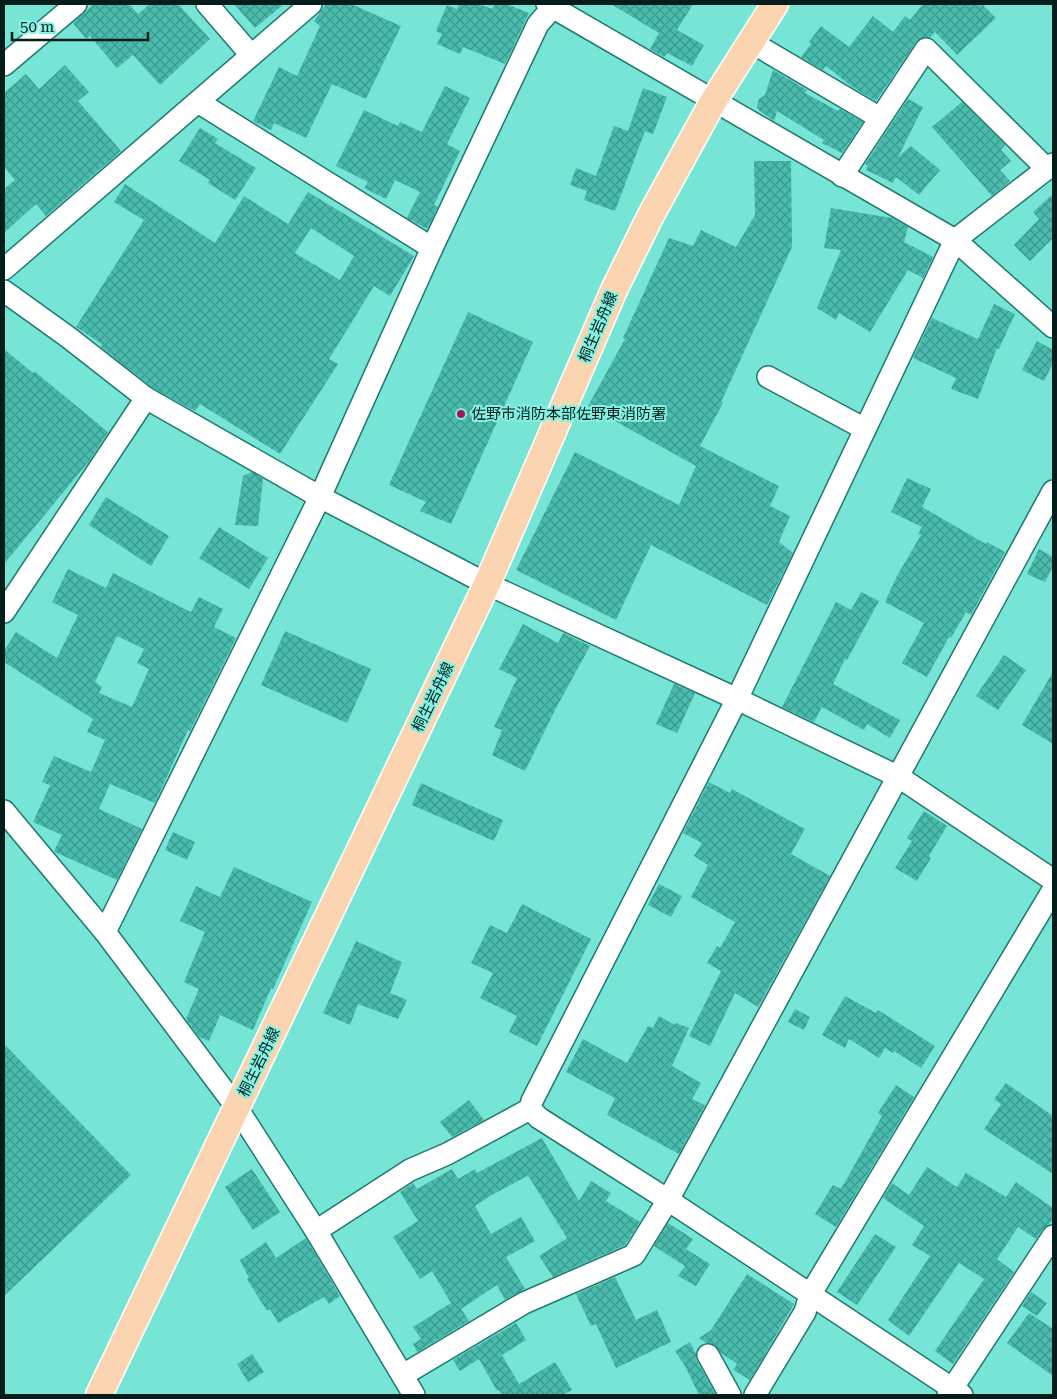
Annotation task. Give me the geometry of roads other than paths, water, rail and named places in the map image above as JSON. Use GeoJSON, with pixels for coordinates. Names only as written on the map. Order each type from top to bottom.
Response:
{"type":"FeatureCollection","features":[{"type":"Feature","properties":{"kind":"main road","name":"桐生岩舟線"},"geometry":{"type":"LineString","coordinates":[[99,1395],[487,584],[614,290],[655,207],[714,100],[775,4]]}},
{"type":"Feature","properties":{"kind":"street"},"geometry":{"type":"LineString","coordinates":[[4,65],[76,4]]}},
{"type":"Feature","properties":{"kind":"street"},"geometry":{"type":"LineString","coordinates":[[207,4],[251,55]]}},
{"type":"Feature","properties":{"kind":"street"},"geometry":{"type":"LineString","coordinates":[[4,269],[311,4]]}},
{"type":"Feature","properties":{"kind":"street"},"geometry":{"type":"LineString","coordinates":[[105,932],[320,497],[432,248],[538,24],[552,5],[842,176],[955,240],[1053,326]]}},
{"type":"Feature","properties":{"kind":"street"},"geometry":{"type":"LineString","coordinates":[[751,42],[880,118]]}},
{"type":"Feature","properties":{"kind":"street"},"geometry":{"type":"LineString","coordinates":[[316,1231],[410,1170],[447,1154],[530,1109],[532,1101],[737,699],[955,240],[1050,167],[926,49],[842,176]]}},
{"type":"Feature","properties":{"kind":"street"},"geometry":{"type":"LineString","coordinates":[[198,102],[432,248]]}},
{"type":"Feature","properties":{"kind":"street"},"geometry":{"type":"LineString","coordinates":[[4,291],[68,337],[146,398],[320,497],[487,584],[737,699],[899,777],[1053,880]]}},
{"type":"Feature","properties":{"kind":"street"},"geometry":{"type":"LineString","coordinates":[[768,377],[865,429]]}},
{"type":"Feature","properties":{"kind":"street"},"geometry":{"type":"LineString","coordinates":[[4,612],[146,398]]}},
{"type":"Feature","properties":{"kind":"street"},"geometry":{"type":"LineString","coordinates":[[403,1375],[524,1303],[634,1255],[668,1200],[1053,491]]}},
{"type":"Feature","properties":{"kind":"street"},"geometry":{"type":"LineString","coordinates":[[4,811],[105,932],[236,1108],[316,1231],[414,1395]]}},
{"type":"Feature","properties":{"kind":"street"},"geometry":{"type":"LineString","coordinates":[[755,1395],[805,1312],[810,1296],[1053,890]]}},
{"type":"Feature","properties":{"kind":"street"},"geometry":{"type":"LineString","coordinates":[[530,1109],[539,1118],[668,1200],[954,1393],[1053,1236]]}},
{"type":"Feature","properties":{"kind":"street"},"geometry":{"type":"LineString","coordinates":[[708,1355],[730,1395]]}},
{"type":"Feature","properties":{"kind":"place","name":"佐野市消防本部佐野東消防署"},"geometry":{"type":"Point","coordinates":[461,414]}}]}
